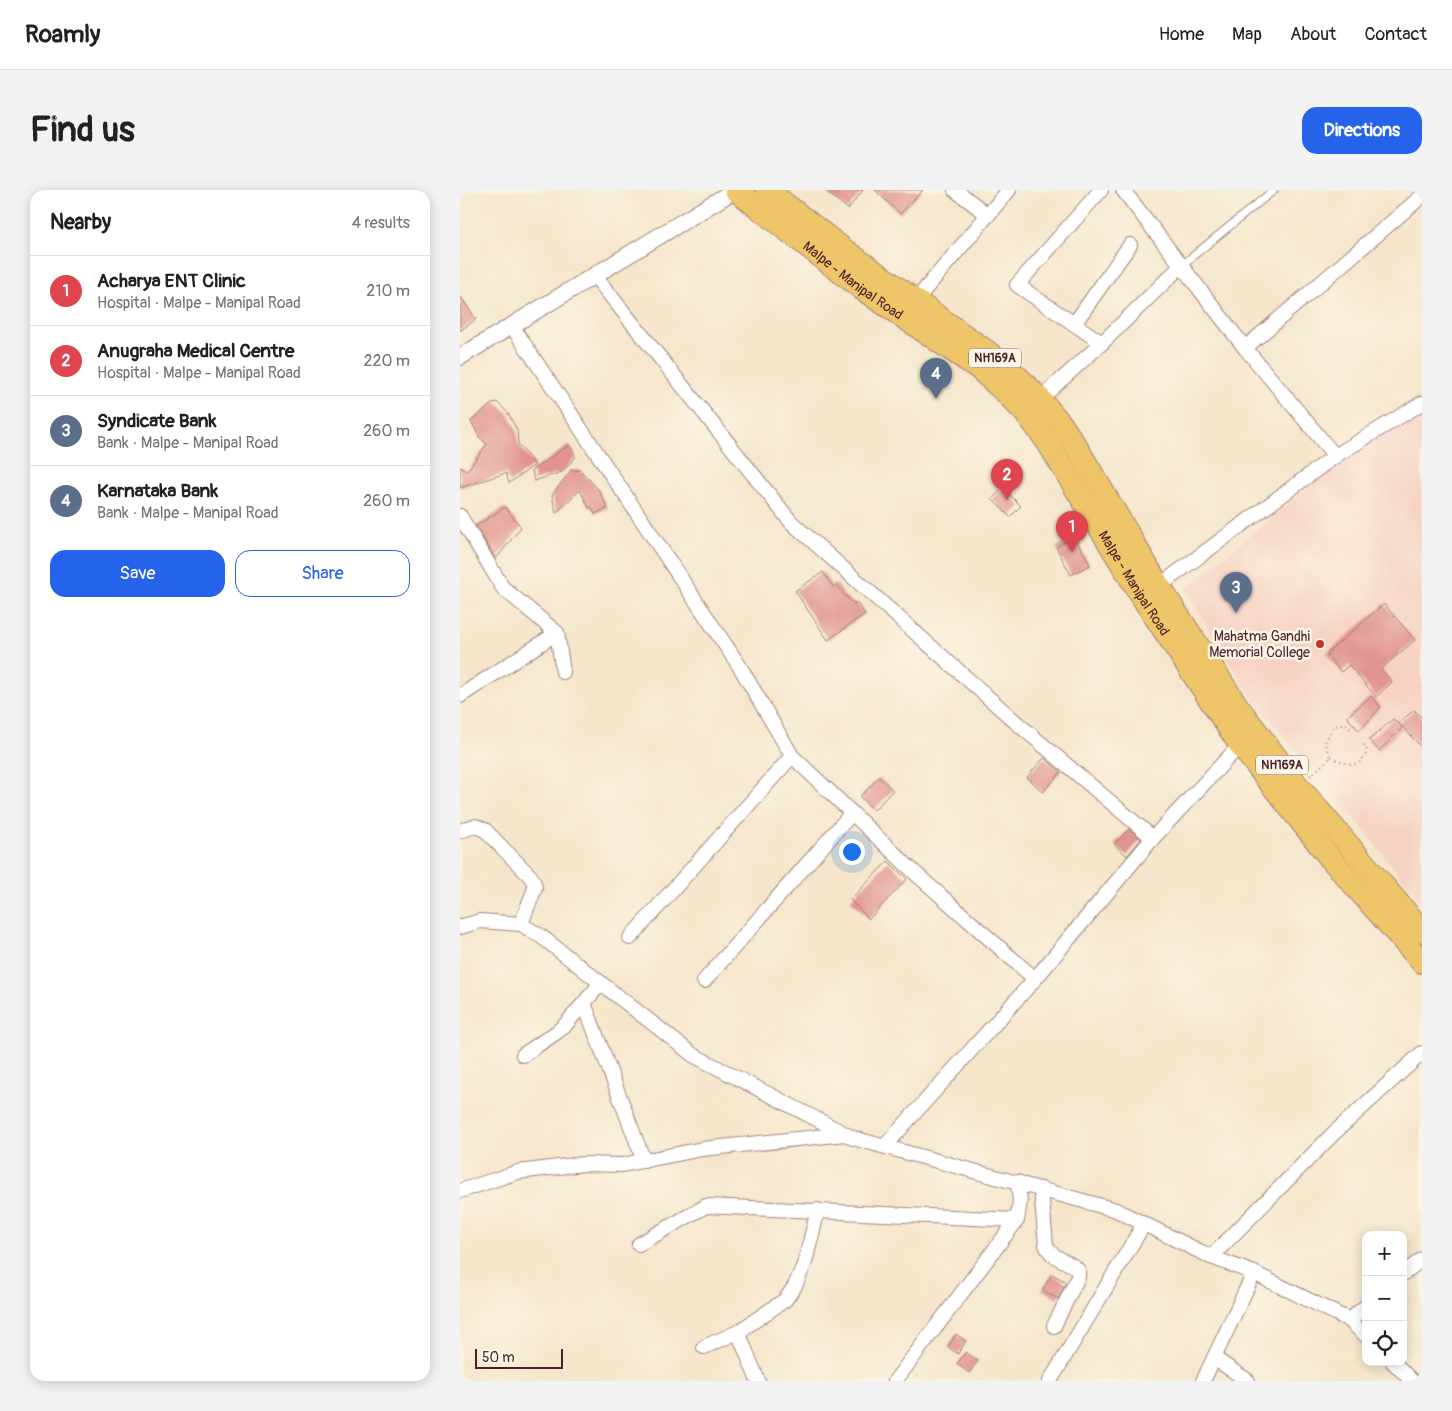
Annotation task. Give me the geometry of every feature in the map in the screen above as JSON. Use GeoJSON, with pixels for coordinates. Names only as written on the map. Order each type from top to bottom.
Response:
{"type":"FeatureCollection","features":[{"type":"Feature","properties":{"kind":"highway","name":"Malpe - Manipal Road"},"geometry":{"type":"LineString","coordinates":[[736,190],[869,281],[915,301],[989,353],[1019,378],[1040,399],[1061,424],[1077,448],[1159,586],[1238,708],[1298,786],[1422,931]]}},
{"type":"Feature","properties":{"kind":"highway","name":"Malpe - Manipal Road"},"geometry":{"type":"LineString","coordinates":[[767,190],[869,281],[978,368],[1006,393],[1029,418],[1048,443],[1147,605],[1240,745],[1330,858],[1422,962]]}},
{"type":"Feature","properties":{"kind":"street"},"geometry":{"type":"LineString","coordinates":[[460,357],[736,190]]}},
{"type":"Feature","properties":{"kind":"street"},"geometry":{"type":"LineString","coordinates":[[956,190],[988,215]]}},
{"type":"Feature","properties":{"kind":"street"},"geometry":{"type":"LineString","coordinates":[[915,301],[1009,190]]}},
{"type":"Feature","properties":{"kind":"street"},"geometry":{"type":"LineString","coordinates":[[1101,190],[1017,286],[1102,343]]}},
{"type":"Feature","properties":{"kind":"street"},"geometry":{"type":"LineString","coordinates":[[1123,190],[1245,348],[1335,456]]}},
{"type":"Feature","properties":{"kind":"street"},"geometry":{"type":"LineString","coordinates":[[1245,348],[1422,196]]}},
{"type":"Feature","properties":{"kind":"street"},"geometry":{"type":"LineString","coordinates":[[1074,324],[1130,245]]}},
{"type":"Feature","properties":{"kind":"street"},"geometry":{"type":"LineString","coordinates":[[1040,399],[1102,343],[1182,266]]}},
{"type":"Feature","properties":{"kind":"street"},"geometry":{"type":"LineString","coordinates":[[594,275],[791,522],[1018,724],[1153,838]]}},
{"type":"Feature","properties":{"kind":"street"},"geometry":{"type":"LineString","coordinates":[[512,326],[740,667],[792,756],[914,872],[1035,979]]}},
{"type":"Feature","properties":{"kind":"street"},"geometry":{"type":"LineString","coordinates":[[1159,586],[1335,456],[1422,403]]}},
{"type":"Feature","properties":{"kind":"street"},"geometry":{"type":"LineString","coordinates":[[460,516],[503,588],[557,633],[563,672]]}},
{"type":"Feature","properties":{"kind":"street"},"geometry":{"type":"LineString","coordinates":[[460,696],[557,633]]}},
{"type":"Feature","properties":{"kind":"street"},"geometry":{"type":"LineString","coordinates":[[885,1146],[1035,979],[1153,838],[1240,745]]}},
{"type":"Feature","properties":{"kind":"street"},"geometry":{"type":"LineString","coordinates":[[630,938],[792,756]]}},
{"type":"Feature","properties":{"kind":"street"},"geometry":{"type":"LineString","coordinates":[[704,981],[852,813]]}},
{"type":"Feature","properties":{"kind":"street"},"geometry":{"type":"LineString","coordinates":[[460,831],[475,826],[485,830],[531,877],[535,888],[521,924]]}},
{"type":"Feature","properties":{"kind":"street"},"geometry":{"type":"LineString","coordinates":[[460,927],[480,922],[521,924],[542,937],[693,1055],[853,1138],[1116,1210],[1211,1257],[1254,1273],[1349,1320],[1362,1332]]}},
{"type":"Feature","properties":{"kind":"street"},"geometry":{"type":"LineString","coordinates":[[523,1055],[556,1032],[601,983]]}},
{"type":"Feature","properties":{"kind":"street"},"geometry":{"type":"LineString","coordinates":[[584,1003],[644,1160]]}},
{"type":"Feature","properties":{"kind":"street"},"geometry":{"type":"LineString","coordinates":[[1211,1257],[1334,1134],[1422,1053]]}},
{"type":"Feature","properties":{"kind":"street"},"geometry":{"type":"LineString","coordinates":[[460,1191],[518,1172],[583,1164],[622,1165],[702,1149],[845,1134]]}},
{"type":"Feature","properties":{"kind":"street"},"geometry":{"type":"LineString","coordinates":[[895,1381],[1017,1220],[1020,1202],[1018,1182]]}},
{"type":"Feature","properties":{"kind":"street"},"geometry":{"type":"LineString","coordinates":[[1041,1189],[1046,1245],[1049,1252],[1054,1257],[1073,1264],[1078,1270],[1078,1277],[1054,1326]]}},
{"type":"Feature","properties":{"kind":"street"},"geometry":{"type":"LineString","coordinates":[[639,1244],[706,1206],[1017,1220]]}},
{"type":"Feature","properties":{"kind":"street"},"geometry":{"type":"LineString","coordinates":[[704,1347],[738,1332],[785,1300],[805,1262],[818,1210]]}},
{"type":"Feature","properties":{"kind":"street"},"geometry":{"type":"LineString","coordinates":[[1050,1381],[1144,1224]]}},
{"type":"Feature","properties":{"kind":"street"},"geometry":{"type":"LineString","coordinates":[[1407,1271],[1422,1259]]}},
{"type":"Feature","properties":{"kind":"street"},"geometry":{"type":"LineString","coordinates":[[1203,1381],[1254,1273]]}},
{"type":"Feature","properties":{"kind":"street"},"geometry":{"type":"LineString","coordinates":[[1349,1320],[1362,1309]]}},
{"type":"Feature","properties":{"kind":"street"},"geometry":{"type":"LineString","coordinates":[[738,1332],[758,1381]]}},
{"type":"Feature","properties":{"kind":"street"},"geometry":{"type":"LineString","coordinates":[[1214,1358],[1248,1381]]}},
{"type":"Feature","properties":{"kind":"street"},"geometry":{"type":"LineString","coordinates":[[1397,1366],[1412,1381]]}},
{"type":"Feature","properties":{"kind":"lane"},"geometry":{"type":"LineString","coordinates":[[1182,266],[1274,190]]}},
{"type":"Feature","properties":{"kind":"path"},"geometry":{"type":"LineString","coordinates":[[1352,731],[1346,724],[1334,726],[1326,742],[1331,757],[1350,765],[1358,764],[1364,759],[1367,751],[1363,743]]}},
{"type":"Feature","properties":{"kind":"path"},"geometry":{"type":"LineString","coordinates":[[1298,786],[1331,757]]}},
{"type":"Feature","properties":{"kind":"shaded area","name":"Mahatma Gandhi Memorial College"},"geometry":{"type":"Polygon","coordinates":[[[1422,412],[1422,904],[1349,811],[1253,700],[1185,589],[1346,456],[1422,412]]]}},
{"type":"Feature","properties":{"kind":"building"},"geometry":{"type":"Polygon","coordinates":[[[824,190],[863,190],[848,209],[824,190]]]}},
{"type":"Feature","properties":{"kind":"building"},"geometry":{"type":"Polygon","coordinates":[[[875,190],[923,190],[900,214],[875,190]]]}},
{"type":"Feature","properties":{"kind":"building"},"geometry":{"type":"Polygon","coordinates":[[[460,296],[476,319],[460,331],[460,296]]]}},
{"type":"Feature","properties":{"kind":"building"},"geometry":{"type":"Polygon","coordinates":[[[497,402],[508,413],[517,430],[518,444],[535,465],[509,483],[506,473],[460,488],[460,467],[467,471],[487,444],[480,438],[471,421],[493,403],[497,402]]]}},
{"type":"Feature","properties":{"kind":"building"},"geometry":{"type":"Polygon","coordinates":[[[569,445],[574,452],[575,458],[562,472],[534,481],[532,470],[569,445]]]}},
{"type":"Feature","properties":{"kind":"building"},"geometry":{"type":"Polygon","coordinates":[[[571,470],[580,470],[598,489],[608,508],[595,514],[591,507],[589,508],[580,490],[556,513],[552,495],[571,470]]]}},
{"type":"Feature","properties":{"kind":"building"},"geometry":{"type":"Polygon","coordinates":[[[1003,488],[1021,506],[1010,517],[992,499],[1003,488]]]}},
{"type":"Feature","properties":{"kind":"building"},"geometry":{"type":"Polygon","coordinates":[[[505,507],[521,527],[496,559],[476,526],[505,507]]]}},
{"type":"Feature","properties":{"kind":"building"},"geometry":{"type":"Polygon","coordinates":[[[1075,537],[1090,565],[1071,575],[1056,547],[1075,537]]]}},
{"type":"Feature","properties":{"kind":"building"},"geometry":{"type":"Polygon","coordinates":[[[823,572],[833,587],[837,584],[845,596],[853,603],[857,603],[865,614],[828,640],[795,591],[823,572]]]}},
{"type":"Feature","properties":{"kind":"building"},"geometry":{"type":"Polygon","coordinates":[[[1384,604],[1415,640],[1381,669],[1392,682],[1376,697],[1349,665],[1341,672],[1326,654],[1384,604]]]}},
{"type":"Feature","properties":{"kind":"building"},"geometry":{"type":"Polygon","coordinates":[[[1371,696],[1381,707],[1359,731],[1347,717],[1371,696]]]}},
{"type":"Feature","properties":{"kind":"building"},"geometry":{"type":"Polygon","coordinates":[[[1414,710],[1422,718],[1422,748],[1399,723],[1414,710]]]}},
{"type":"Feature","properties":{"kind":"building"},"geometry":{"type":"Polygon","coordinates":[[[1393,719],[1402,728],[1379,751],[1369,740],[1393,719]]]}},
{"type":"Feature","properties":{"kind":"building"},"geometry":{"type":"Polygon","coordinates":[[[1044,758],[1061,772],[1043,792],[1027,777],[1044,758]]]}},
{"type":"Feature","properties":{"kind":"building"},"geometry":{"type":"Polygon","coordinates":[[[879,777],[893,790],[874,810],[860,797],[879,777]]]}},
{"type":"Feature","properties":{"kind":"building"},"geometry":{"type":"Polygon","coordinates":[[[1129,829],[1141,839],[1127,856],[1114,844],[1129,829]]]}},
{"type":"Feature","properties":{"kind":"building"},"geometry":{"type":"Polygon","coordinates":[[[888,861],[907,879],[869,919],[850,900],[888,861]]]}},
{"type":"Feature","properties":{"kind":"building"},"geometry":{"type":"Polygon","coordinates":[[[1052,1274],[1066,1282],[1058,1299],[1042,1290],[1052,1274]]]}},
{"type":"Feature","properties":{"kind":"building"},"geometry":{"type":"Polygon","coordinates":[[[956,1334],[966,1341],[958,1354],[948,1347],[956,1334]]]}},
{"type":"Feature","properties":{"kind":"building"},"geometry":{"type":"Polygon","coordinates":[[[966,1352],[978,1361],[969,1373],[957,1364],[966,1352]]]}},
{"type":"Feature","properties":{"kind":"place","name":"Karnataka Bank"},"geometry":{"type":"Point","coordinates":[936,399]}},
{"type":"Feature","properties":{"kind":"place","name":"Anugraha Medical Centre"},"geometry":{"type":"Point","coordinates":[1007,500]}},
{"type":"Feature","properties":{"kind":"place","name":"Acharya ENT Clinic"},"geometry":{"type":"Point","coordinates":[1072,552]}},
{"type":"Feature","properties":{"kind":"place","name":"Syndicate Bank"},"geometry":{"type":"Point","coordinates":[1236,613]}},
{"type":"Feature","properties":{"kind":"place","name":"Mahatma Gandhi Memorial College"},"geometry":{"type":"Point","coordinates":[1320,644]}}]}
